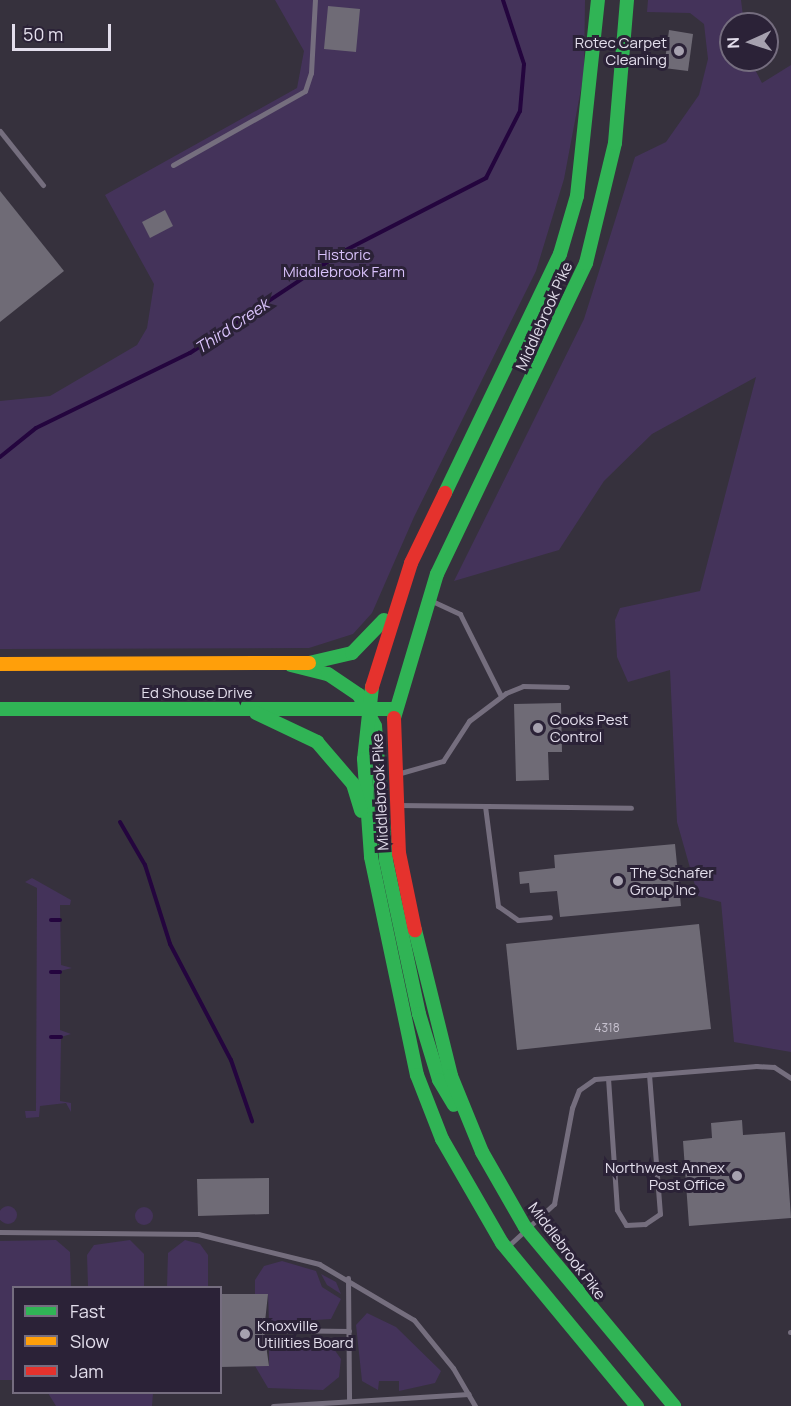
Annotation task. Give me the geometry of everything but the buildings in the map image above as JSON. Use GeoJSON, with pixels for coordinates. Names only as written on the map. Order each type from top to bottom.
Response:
{"type":"FeatureCollection","features":[{"type":"Feature","properties":{"kind":"main road","name":"Middlebrook Pike"},"geometry":{"type":"LineString","coordinates":[[598,0],[588,121],[577,196],[560,254],[411,563],[382,641],[365,709],[370,846],[393,977],[417,1075],[442,1139],[506,1248],[637,1406]]}},
{"type":"Feature","properties":{"kind":"main road","name":"Middlebrook Pike"},"geometry":{"type":"LineString","coordinates":[[627,0],[615,142],[586,263],[427,600],[394,709],[393,776],[399,853],[424,973],[451,1076],[482,1152],[529,1233],[674,1406]]}},
{"type":"Feature","properties":{"kind":"main road"},"geometry":{"type":"LineString","coordinates":[[291,665],[323,663],[352,653],[380,629],[411,563]]}},
{"type":"Feature","properties":{"kind":"main road","name":"Ed Shouse Drive"},"geometry":{"type":"LineString","coordinates":[[0,664],[291,665]]}},
{"type":"Feature","properties":{"kind":"main road"},"geometry":{"type":"LineString","coordinates":[[291,665],[328,674],[359,695],[375,726],[386,860],[419,1014],[439,1080],[482,1152]]}},
{"type":"Feature","properties":{"kind":"main road","name":"Ed Shouse Drive"},"geometry":{"type":"LineString","coordinates":[[0,709],[394,709]]}},
{"type":"Feature","properties":{"kind":"main road"},"geometry":{"type":"LineString","coordinates":[[247,709],[296,728],[336,760],[353,784],[370,846]]}},
{"type":"Feature","properties":{"kind":"lane"},"geometry":{"type":"LineString","coordinates":[[172,165],[305,91],[312,73],[315,0]]}},
{"type":"Feature","properties":{"kind":"lane"},"geometry":{"type":"LineString","coordinates":[[0,131],[44,185]]}},
{"type":"Feature","properties":{"kind":"lane"},"geometry":{"type":"LineString","coordinates":[[427,600],[460,614],[501,696]]}},
{"type":"Feature","properties":{"kind":"lane"},"geometry":{"type":"LineString","coordinates":[[393,776],[442,760],[469,721],[501,696],[523,686],[567,687]]}},
{"type":"Feature","properties":{"kind":"lane"},"geometry":{"type":"LineString","coordinates":[[395,805],[631,808]]}},
{"type":"Feature","properties":{"kind":"lane"},"geometry":{"type":"LineString","coordinates":[[485,806],[498,906],[518,920],[550,917]]}},
{"type":"Feature","properties":{"kind":"lane"},"geometry":{"type":"LineString","coordinates":[[506,1248],[529,1233],[554,1204],[561,1186],[579,1090],[595,1079],[756,1066],[774,1067],[791,1078]]}},
{"type":"Feature","properties":{"kind":"lane"},"geometry":{"type":"LineString","coordinates":[[608,1078],[617,1210],[626,1225],[645,1224],[660,1214],[649,1074]]}},
{"type":"Feature","properties":{"kind":"lane"},"geometry":{"type":"LineString","coordinates":[[0,1232],[198,1234],[304,1259],[348,1278],[414,1320],[469,1394],[475,1406]]}},
{"type":"Feature","properties":{"kind":"lane"},"geometry":{"type":"LineString","coordinates":[[348,1278],[349,1400]]}},
{"type":"Feature","properties":{"kind":"lane"},"geometry":{"type":"LineString","coordinates":[[269,1330],[348,1331]]}},
{"type":"Feature","properties":{"kind":"lane"},"geometry":{"type":"LineString","coordinates":[[273,1406],[469,1394]]}},
{"type":"Feature","properties":{"kind":"green space","name":"Historic Middlebrook Farm"},"geometry":{"type":"Polygon","coordinates":[[[275,0],[585,0],[584,73],[564,179],[536,271],[414,517],[372,613],[353,634],[309,648],[0,649],[0,401],[50,396],[137,345],[147,328],[154,284],[105,195],[297,88],[304,51],[275,0]]]}},
{"type":"Feature","properties":{"kind":"green space"},"geometry":{"type":"Polygon","coordinates":[[[648,0],[741,0],[742,12],[719,12],[719,72],[756,72],[762,83],[791,65],[791,1052],[734,1042],[721,902],[698,896],[677,822],[670,670],[628,682],[617,657],[615,620],[620,608],[700,591],[756,377],[652,434],[604,481],[559,550],[454,581],[584,319],[635,157],[666,142],[699,95],[708,59],[704,24],[690,13],[647,12],[648,0]]]}},
{"type":"Feature","properties":{"kind":"green space"},"geometry":{"type":"Polygon","coordinates":[[[32,878],[71,900],[70,905],[60,905],[61,965],[72,968],[60,971],[60,1030],[71,1034],[61,1037],[60,1101],[71,1103],[71,1112],[66,1103],[40,1106],[39,1117],[26,1118],[25,1111],[36,1111],[37,888],[25,882],[32,878]]]}},
{"type":"Feature","properties":{"kind":"green space"},"geometry":{"type":"Polygon","coordinates":[[[8,1206],[14,1209],[17,1215],[14,1221],[8,1224],[2,1221],[-1,1215],[2,1209],[8,1206]]]}},
{"type":"Feature","properties":{"kind":"green space"},"geometry":{"type":"Polygon","coordinates":[[[144,1207],[150,1210],[153,1216],[150,1222],[144,1225],[138,1222],[135,1216],[138,1210],[144,1207]]]}},
{"type":"Feature","properties":{"kind":"green space"},"geometry":{"type":"Polygon","coordinates":[[[56,1240],[70,1252],[71,1286],[12,1286],[12,1380],[0,1380],[0,1241],[56,1240]]]}},
{"type":"Feature","properties":{"kind":"green space"},"geometry":{"type":"Polygon","coordinates":[[[130,1240],[144,1254],[144,1286],[88,1286],[87,1255],[94,1245],[130,1240]]]}},
{"type":"Feature","properties":{"kind":"green space"},"geometry":{"type":"Polygon","coordinates":[[[185,1240],[200,1244],[208,1255],[208,1286],[167,1286],[168,1253],[185,1240]]]}},
{"type":"Feature","properties":{"kind":"green space"},"geometry":{"type":"Polygon","coordinates":[[[282,1261],[316,1271],[322,1287],[341,1299],[331,1319],[269,1323],[268,1294],[255,1294],[255,1280],[264,1266],[282,1261]]]}},
{"type":"Feature","properties":{"kind":"green space"},"geometry":{"type":"Polygon","coordinates":[[[321,1274],[336,1282],[341,1294],[327,1285],[321,1274]]]}},
{"type":"Feature","properties":{"kind":"green space"},"geometry":{"type":"Polygon","coordinates":[[[367,1313],[396,1327],[441,1371],[435,1383],[399,1391],[399,1381],[379,1381],[378,1390],[362,1381],[356,1325],[367,1313]]]}},
{"type":"Feature","properties":{"kind":"green space"},"geometry":{"type":"Polygon","coordinates":[[[269,1338],[329,1342],[341,1359],[339,1377],[323,1390],[268,1388],[255,1366],[269,1366],[269,1338]]]}},
{"type":"Feature","properties":{"kind":"green space"},"geometry":{"type":"Polygon","coordinates":[[[49,1394],[153,1394],[152,1406],[56,1406],[49,1394]]]}},
{"type":"Feature","properties":{"kind":"waterway","name":"Third Creek"},"geometry":{"type":"LineString","coordinates":[[0,457],[36,428],[190,353],[344,251],[486,178],[520,111],[524,64],[503,0]]}},
{"type":"Feature","properties":{"kind":"waterway"},"geometry":{"type":"LineString","coordinates":[[120,822],[145,865],[170,944],[231,1060],[252,1121]]}},
{"type":"Feature","properties":{"kind":"waterway"},"geometry":{"type":"LineString","coordinates":[[51,920],[60,920]]}},
{"type":"Feature","properties":{"kind":"waterway"},"geometry":{"type":"LineString","coordinates":[[51,972],[60,972]]}},
{"type":"Feature","properties":{"kind":"waterway"},"geometry":{"type":"LineString","coordinates":[[51,1037],[61,1037]]}},
{"type":"Feature","properties":{"kind":"traffic: fast"},"geometry":{"type":"LineString","coordinates":[[445,493],[560,254],[577,196],[598,0]]}},
{"type":"Feature","properties":{"kind":"traffic: fast"},"geometry":{"type":"LineString","coordinates":[[394,718],[437,574],[586,263],[615,143],[627,0]]}},
{"type":"Feature","properties":{"kind":"traffic: fast"},"geometry":{"type":"LineString","coordinates":[[309,663],[352,653],[384,620]]}},
{"type":"Feature","properties":{"kind":"traffic: fast"},"geometry":{"type":"LineString","coordinates":[[291,665],[328,674],[359,695],[375,726],[386,860],[419,1014],[439,1080],[454,1105]]}},
{"type":"Feature","properties":{"kind":"traffic: fast"},"geometry":{"type":"LineString","coordinates":[[372,687],[364,759],[371,857],[417,1075],[442,1139],[502,1243],[637,1406]]}},
{"type":"Feature","properties":{"kind":"traffic: fast"},"geometry":{"type":"LineString","coordinates":[[0,709],[394,709]]}},
{"type":"Feature","properties":{"kind":"traffic: fast"},"geometry":{"type":"LineString","coordinates":[[256,713],[317,742],[353,784],[361,811]]}},
{"type":"Feature","properties":{"kind":"traffic: fast"},"geometry":{"type":"LineString","coordinates":[[415,930],[451,1076],[482,1152],[525,1227],[674,1406]]}},
{"type":"Feature","properties":{"kind":"traffic: slow"},"geometry":{"type":"LineString","coordinates":[[0,664],[309,663]]}},
{"type":"Feature","properties":{"kind":"traffic: jam"},"geometry":{"type":"LineString","coordinates":[[372,687],[411,563],[445,493]]}},
{"type":"Feature","properties":{"kind":"traffic: jam"},"geometry":{"type":"LineString","coordinates":[[394,718],[399,853],[415,930]]}},
{"type":"Feature","properties":{"kind":"place","name":"Rotec Carpet Cleaning"},"geometry":{"type":"Point","coordinates":[679,51]}},
{"type":"Feature","properties":{"kind":"place","name":"Cooks Pest Control"},"geometry":{"type":"Point","coordinates":[538,728]}},
{"type":"Feature","properties":{"kind":"place","name":"The Schafer Group Inc"},"geometry":{"type":"Point","coordinates":[618,881]}},
{"type":"Feature","properties":{"kind":"place","name":"Northwest Annex Post Office"},"geometry":{"type":"Point","coordinates":[737,1176]}},
{"type":"Feature","properties":{"kind":"place","name":"Knoxville Utilities Board"},"geometry":{"type":"Point","coordinates":[245,1334]}}]}
